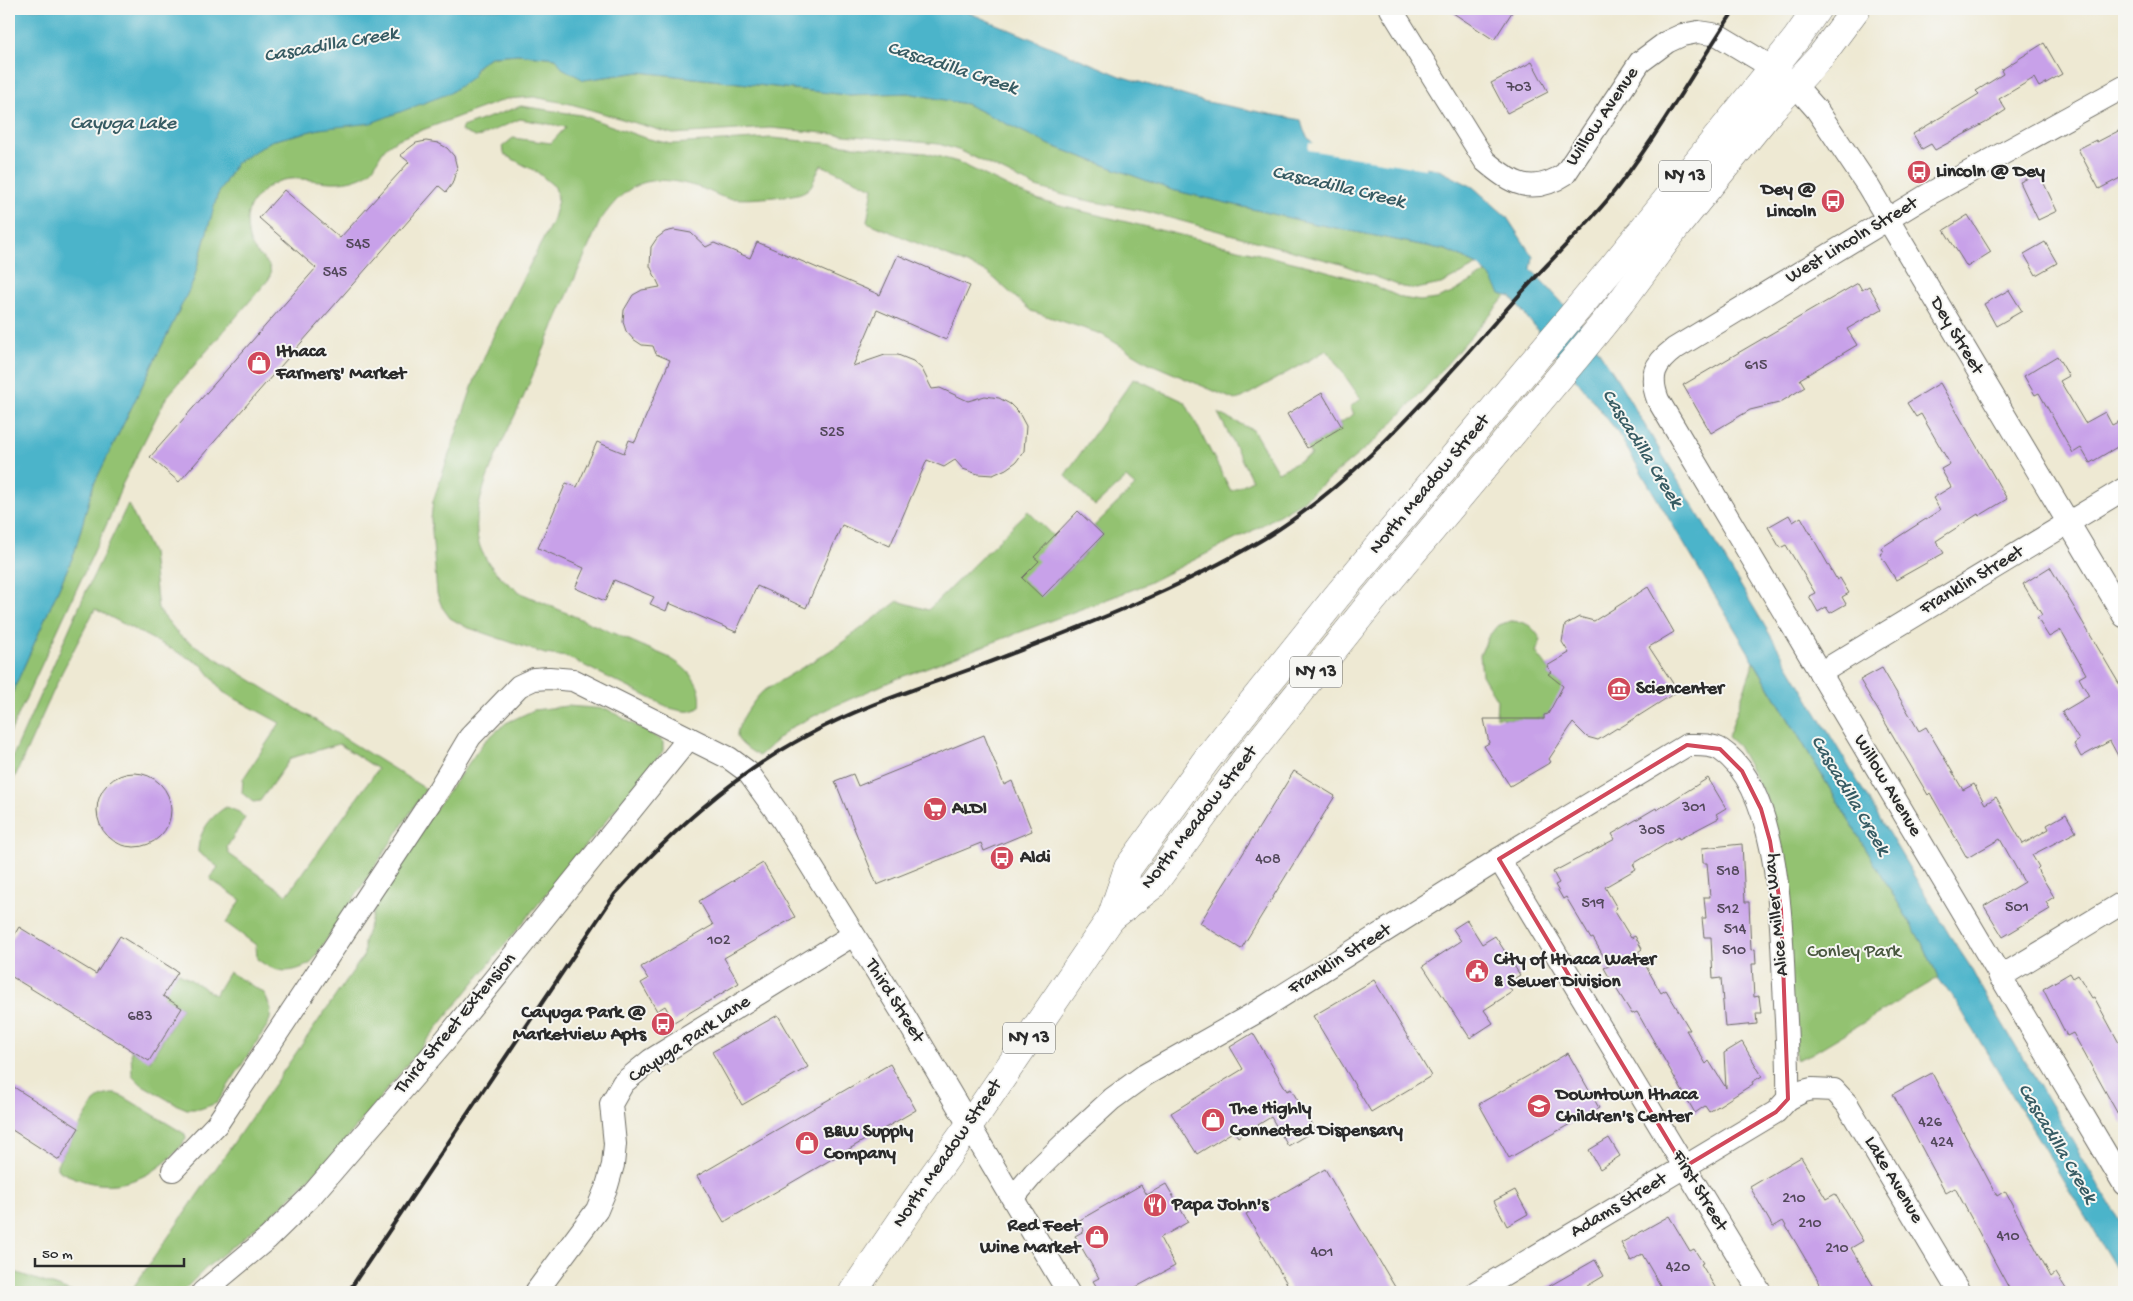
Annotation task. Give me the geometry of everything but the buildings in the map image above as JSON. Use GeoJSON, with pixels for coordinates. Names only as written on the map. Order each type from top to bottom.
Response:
{"type":"FeatureCollection","features":[{"type":"Feature","properties":{"kind":"highway","name":"NY 13"},"geometry":{"type":"LineString","coordinates":[[1772,68],[1796,39],[1816,9]]}},
{"type":"Feature","properties":{"kind":"highway","name":"NY 13"},"geometry":{"type":"LineString","coordinates":[[1794,84],[1821,56],[1856,9]]}},
{"type":"Feature","properties":{"kind":"highway","name":"North Meadow Street"},"geometry":{"type":"LineString","coordinates":[[853,1292],[1112,918],[1128,868],[1207,759],[1337,596],[1598,285],[1772,68]]}},
{"type":"Feature","properties":{"kind":"highway","name":"North Meadow Street"},"geometry":{"type":"LineString","coordinates":[[1112,918],[1152,886],[1250,753],[1373,600],[1621,302],[1677,226],[1794,84]]}},
{"type":"Feature","properties":{"kind":"street","name":"Willow Avenue"},"geometry":{"type":"LineString","coordinates":[[1391,9],[1485,161],[1503,176],[1523,186],[1553,182],[1565,174],[1628,77],[1640,62],[1666,42],[1682,35],[1698,32],[1718,35],[1772,68]]}},
{"type":"Feature","properties":{"kind":"street","name":"Dey Street"},"geometry":{"type":"LineString","coordinates":[[1772,68],[1794,84],[1817,110],[1868,186],[2124,616]]}},
{"type":"Feature","properties":{"kind":"street","name":"West Lincoln Street"},"geometry":{"type":"LineString","coordinates":[[1653,386],[1654,371],[1662,358],[1674,349],[1932,193],[2124,87]]}},
{"type":"Feature","properties":{"kind":"street","name":"Willow Avenue"},"geometry":{"type":"LineString","coordinates":[[1653,386],[1658,400],[1676,432],[2124,1184]]}},
{"type":"Feature","properties":{"kind":"street","name":"Franklin Street"},"geometry":{"type":"LineString","coordinates":[[1820,673],[2124,489]]}},
{"type":"Feature","properties":{"kind":"street","name":"Third Street"},"geometry":{"type":"LineString","coordinates":[[173,1170],[216,1124],[433,798],[470,737],[519,686],[541,678],[573,680],[729,758],[748,772],[774,806],[969,1126],[997,1176],[1013,1198],[1068,1292]]}},
{"type":"Feature","properties":{"kind":"street","name":"Third Street Extension"},"geometry":{"type":"LineString","coordinates":[[203,1292],[268,1238],[310,1197],[446,1039],[689,738]]}},
{"type":"Feature","properties":{"kind":"street","name":"Franklin Street"},"geometry":{"type":"LineString","coordinates":[[1013,1198],[1034,1173],[1073,1135],[1112,1099],[1146,1075],[1255,1013],[1499,859],[1687,744]]}},
{"type":"Feature","properties":{"kind":"street","name":"Alice Miller Way"},"geometry":{"type":"LineString","coordinates":[[1687,744],[1706,745],[1720,749],[1742,771],[1760,808],[1770,842],[1781,909],[1789,1069],[1788,1099]]}},
{"type":"Feature","properties":{"kind":"street","name":"First Street"},"geometry":{"type":"LineString","coordinates":[[1499,859],[1760,1292]]}},
{"type":"Feature","properties":{"kind":"street"},"geometry":{"type":"LineString","coordinates":[[2000,977],[2124,902]]}},
{"type":"Feature","properties":{"kind":"street","name":"Cayuga Park Lane"},"geometry":{"type":"LineString","coordinates":[[536,1292],[596,1210],[607,1186],[613,1165],[615,1144],[611,1104],[623,1084],[651,1060],[853,935]]}},
{"type":"Feature","properties":{"kind":"street","name":"Adams Street"},"geometry":{"type":"LineString","coordinates":[[1476,1292],[1776,1112],[1788,1099],[1812,1089]]}},
{"type":"Feature","properties":{"kind":"street","name":"Lake Avenue"},"geometry":{"type":"LineString","coordinates":[[1812,1089],[1834,1090],[1848,1104],[1959,1292]]}},
{"type":"Feature","properties":{"kind":"highlighted area"},"geometry":{"type":"Polygon","coordinates":[[[1687,745],[1720,749],[1742,771],[1761,809],[1770,841],[1781,909],[1788,1099],[1776,1112],[1684,1167],[1499,859],[1687,745]]]}},
{"type":"Feature","properties":{"kind":"green space"},"geometry":{"type":"Polygon","coordinates":[[[518,54],[556,58],[584,80],[640,72],[847,95],[908,93],[966,104],[1050,145],[1172,190],[1311,223],[1446,250],[1478,265],[1441,284],[1416,289],[1403,287],[1341,264],[1148,212],[1074,198],[1036,187],[961,151],[939,144],[771,128],[673,134],[571,104],[534,97],[506,99],[398,139],[384,149],[374,167],[364,176],[332,182],[283,180],[272,184],[256,198],[248,215],[248,234],[253,248],[269,265],[269,279],[166,398],[122,485],[110,517],[9,735],[9,700],[74,554],[93,486],[193,282],[217,196],[236,163],[271,141],[319,129],[472,77],[476,69],[485,60],[496,56],[518,54]]]}},
{"type":"Feature","properties":{"kind":"green space"},"geometry":{"type":"Polygon","coordinates":[[[521,106],[581,115],[645,138],[671,144],[772,138],[926,153],[958,162],[1021,193],[1048,203],[1313,267],[1368,283],[1402,298],[1420,301],[1437,299],[1452,293],[1487,272],[1497,285],[1500,294],[1506,296],[1432,381],[1378,438],[1301,502],[1252,531],[1142,586],[896,679],[830,708],[790,728],[759,756],[742,744],[737,735],[745,715],[762,692],[836,647],[898,601],[928,610],[1028,511],[1054,537],[1059,580],[1103,535],[1094,526],[1135,486],[1126,478],[1095,506],[1065,475],[1134,378],[1185,402],[1231,491],[1252,480],[1218,413],[1253,430],[1278,472],[1311,455],[1307,448],[1342,427],[1340,423],[1354,414],[1350,407],[1361,399],[1327,350],[1242,398],[1235,400],[1149,363],[1101,334],[1031,311],[988,273],[867,222],[873,188],[821,165],[812,184],[806,191],[787,196],[726,198],[684,183],[655,181],[643,183],[632,188],[622,196],[600,221],[523,398],[492,464],[480,501],[477,533],[482,552],[493,568],[507,583],[523,594],[668,657],[687,671],[699,691],[700,707],[689,711],[670,708],[567,657],[545,654],[466,627],[450,618],[442,607],[437,594],[431,519],[433,501],[475,379],[495,332],[552,222],[558,200],[555,187],[537,172],[505,155],[502,147],[513,138],[551,143],[566,127],[520,119],[481,136],[475,137],[461,131],[462,127],[521,106]]]}},
{"type":"Feature","properties":{"kind":"green space"},"geometry":{"type":"Polygon","coordinates":[[[128,504],[152,553],[158,609],[180,636],[426,789],[311,963],[303,967],[283,971],[264,964],[257,959],[256,945],[226,923],[241,900],[210,879],[218,867],[198,852],[200,838],[210,821],[226,807],[239,812],[245,818],[227,847],[229,854],[287,895],[378,769],[339,744],[291,758],[260,801],[253,802],[242,793],[243,779],[280,723],[223,692],[202,665],[95,609],[62,672],[9,790],[9,765],[87,589],[128,504]]]}},
{"type":"Feature","properties":{"kind":"green space"},"geometry":{"type":"Polygon","coordinates":[[[1510,621],[1528,625],[1541,640],[1536,652],[1551,672],[1548,674],[1563,686],[1557,714],[1544,715],[1544,719],[1503,719],[1502,717],[1496,717],[1497,700],[1482,675],[1480,655],[1488,637],[1497,626],[1510,621]]]}},
{"type":"Feature","properties":{"kind":"green space","name":"Conley Park"},"geometry":{"type":"Polygon","coordinates":[[[1754,662],[1925,948],[1938,978],[1811,1054],[1796,1060],[1771,807],[1738,746],[1728,737],[1754,662]]]}},
{"type":"Feature","properties":{"kind":"green space"},"geometry":{"type":"Polygon","coordinates":[[[567,706],[607,709],[663,741],[663,751],[339,1148],[283,1205],[206,1268],[182,1292],[130,1292],[364,955],[364,942],[380,893],[424,825],[484,742],[506,723],[534,710],[567,706]]]}},
{"type":"Feature","properties":{"kind":"green space"},"geometry":{"type":"Polygon","coordinates":[[[178,972],[215,995],[229,972],[264,993],[271,1009],[267,1026],[217,1103],[200,1109],[187,1109],[175,1104],[141,1084],[132,1075],[131,1050],[150,1061],[182,1008],[163,996],[178,972]]]}},
{"type":"Feature","properties":{"kind":"green space"},"geometry":{"type":"Polygon","coordinates":[[[111,1094],[124,1097],[185,1134],[186,1139],[165,1162],[153,1171],[124,1183],[93,1183],[59,1171],[57,1164],[94,1102],[102,1096],[111,1094]]]}},
{"type":"Feature","properties":{"kind":"green space"},"geometry":{"type":"Polygon","coordinates":[[[9,1270],[72,1292],[27,1292],[9,1286],[9,1270]]]}},
{"type":"Feature","properties":{"kind":"water"},"geometry":{"type":"Polygon","coordinates":[[[9,9],[960,9],[1123,77],[1202,101],[1301,120],[1308,138],[1323,150],[1437,169],[1473,187],[1506,216],[1533,257],[1531,269],[1580,322],[1616,377],[1950,936],[1968,963],[2124,1228],[2124,1288],[2120,1275],[1957,1003],[1938,978],[1925,948],[1616,430],[1511,297],[1500,294],[1490,276],[1478,265],[1446,250],[1311,223],[1172,190],[1050,145],[966,104],[908,93],[847,95],[640,72],[584,80],[562,68],[556,58],[518,54],[491,56],[476,67],[472,77],[450,93],[371,123],[319,129],[271,141],[236,163],[217,196],[193,282],[93,486],[74,554],[9,700],[9,9]]]}},
{"type":"Feature","properties":{"kind":"pier"},"geometry":{"type":"Polygon","coordinates":[[[1309,142],[1324,148],[1426,164],[1425,169],[1308,150],[1309,142]]]}},
{"type":"Feature","properties":{"kind":"railway"},"geometry":{"type":"LineString","coordinates":[[348,1292],[615,894],[681,827],[728,787],[806,736],[851,714],[1060,635],[1165,590],[1233,557],[1265,538],[1321,499],[1371,454],[1419,406],[1609,198],[1658,129],[1735,9]]}},
{"type":"Feature","properties":{"kind":"place","name":"Lincoln @ Dey"},"geometry":{"type":"Point","coordinates":[1919,172]}},
{"type":"Feature","properties":{"kind":"place","name":"Dey @ Lincoln"},"geometry":{"type":"Point","coordinates":[1833,201]}},
{"type":"Feature","properties":{"kind":"place","name":"Ithaca Farmers' Market"},"geometry":{"type":"Point","coordinates":[259,363]}},
{"type":"Feature","properties":{"kind":"place","name":"Sciencenter"},"geometry":{"type":"Point","coordinates":[1619,689]}},
{"type":"Feature","properties":{"kind":"place","name":"ALDI"},"geometry":{"type":"Point","coordinates":[935,809]}},
{"type":"Feature","properties":{"kind":"place","name":"Aldi"},"geometry":{"type":"Point","coordinates":[1002,858]}},
{"type":"Feature","properties":{"kind":"place","name":"City of Ithaca Water & Sewer Division"},"geometry":{"type":"Point","coordinates":[1477,971]}},
{"type":"Feature","properties":{"kind":"place","name":"Cayuga Park @ Marketview Apts"},"geometry":{"type":"Point","coordinates":[663,1024]}},
{"type":"Feature","properties":{"kind":"place","name":"Downtown Ithaca Children's Center"},"geometry":{"type":"Point","coordinates":[1539,1106]}},
{"type":"Feature","properties":{"kind":"place","name":"The Highly Connected Dispensary"},"geometry":{"type":"Point","coordinates":[1213,1120]}},
{"type":"Feature","properties":{"kind":"place","name":"B&W Supply Company"},"geometry":{"type":"Point","coordinates":[807,1143]}},
{"type":"Feature","properties":{"kind":"place","name":"Papa John's"},"geometry":{"type":"Point","coordinates":[1155,1205]}},
{"type":"Feature","properties":{"kind":"place","name":"Red Feet Wine Market"},"geometry":{"type":"Point","coordinates":[1097,1237]}},
{"type":"Feature","properties":{"kind":"water label","name":"Cascadilla Creek"},"geometry":{"type":"Point","coordinates":[331,46]}},
{"type":"Feature","properties":{"kind":"water label","name":"Cascadilla Creek"},"geometry":{"type":"Point","coordinates":[952,69]}},
{"type":"Feature","properties":{"kind":"water label","name":"Cayuga Lake"},"geometry":{"type":"Point","coordinates":[123,124]}},
{"type":"Feature","properties":{"kind":"water label","name":"Cascadilla Creek"},"geometry":{"type":"Point","coordinates":[1338,188]}},
{"type":"Feature","properties":{"kind":"water label","name":"Cascadilla Creek"},"geometry":{"type":"Point","coordinates":[1641,449]}},
{"type":"Feature","properties":{"kind":"water label","name":"Cascadilla Creek"},"geometry":{"type":"Point","coordinates":[1849,796]}},
{"type":"Feature","properties":{"kind":"water label","name":"Cascadilla Creek"},"geometry":{"type":"Point","coordinates":[2056,1144]}}]}
